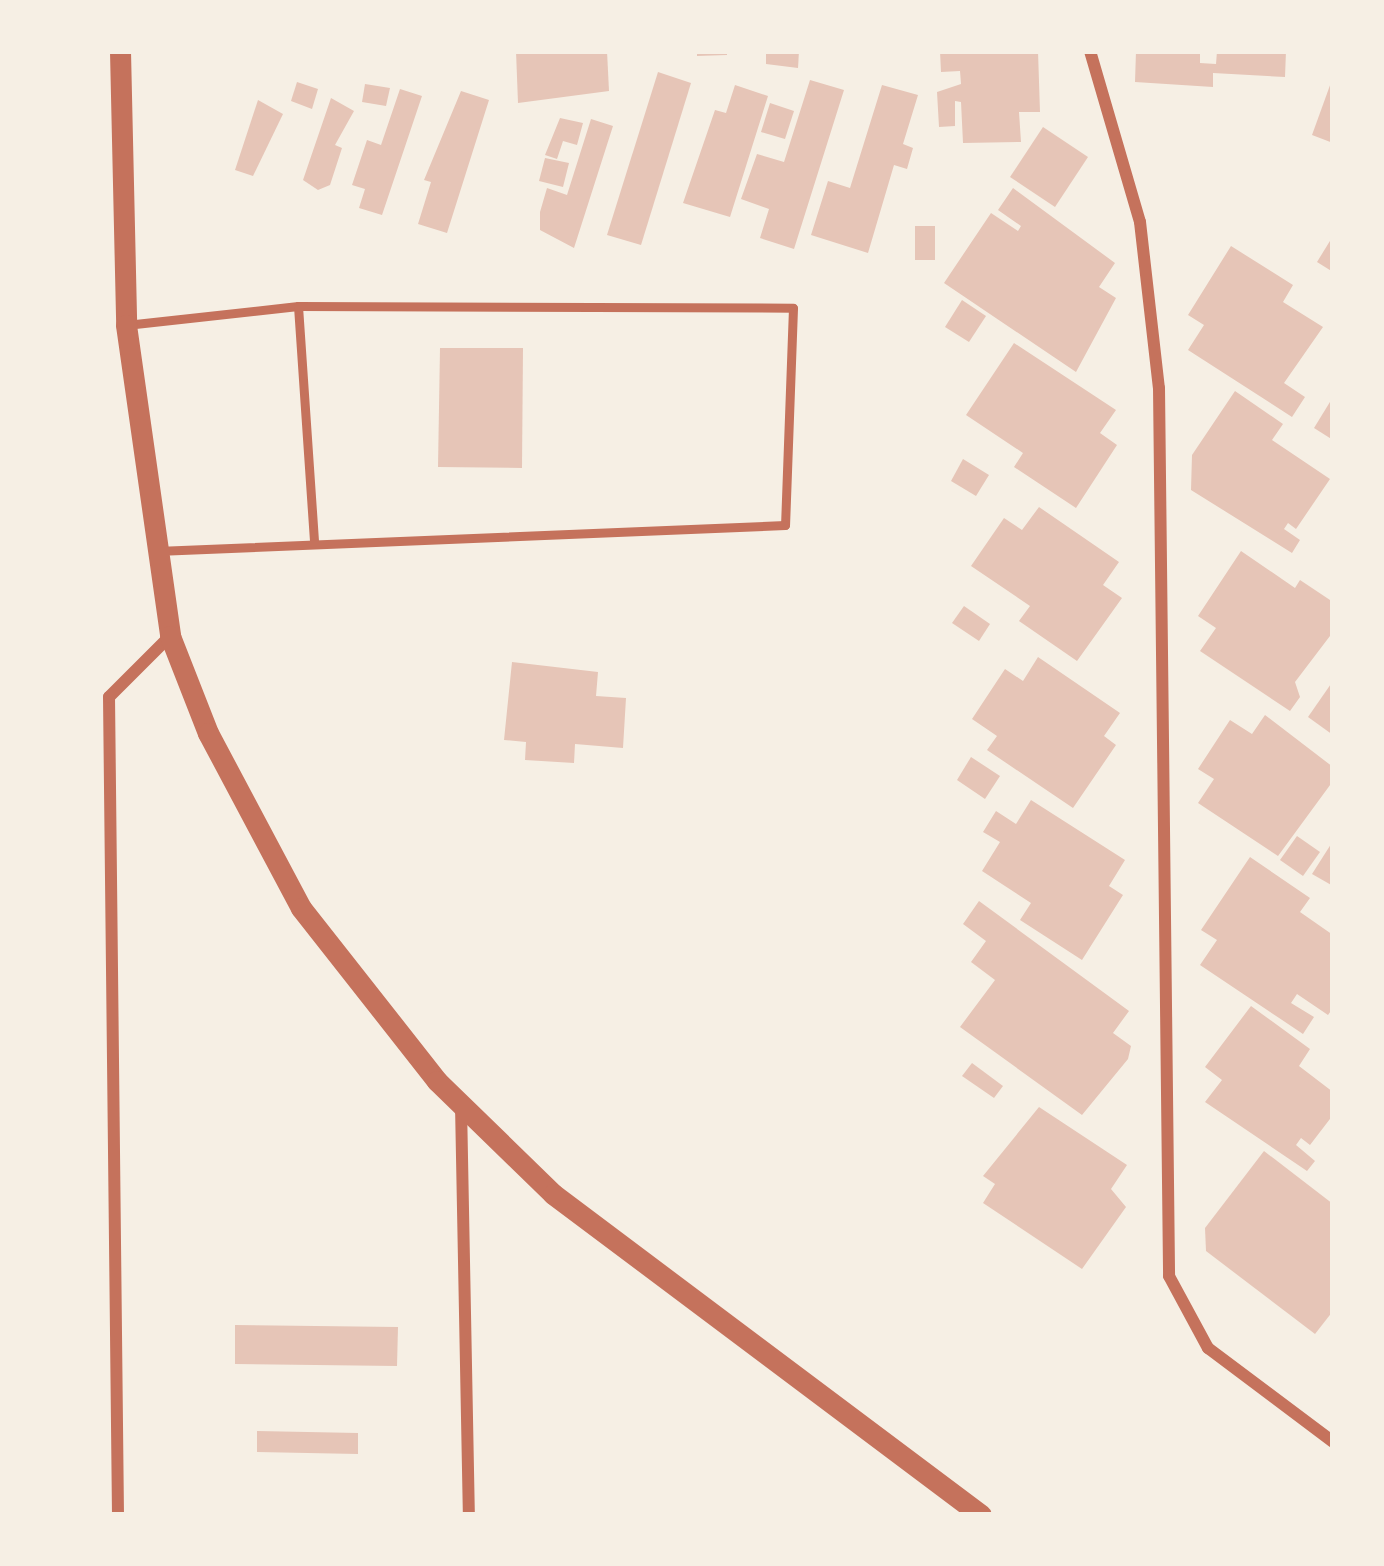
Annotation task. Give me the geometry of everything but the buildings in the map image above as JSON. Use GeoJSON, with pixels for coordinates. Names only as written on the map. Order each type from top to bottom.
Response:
{"type":"FeatureCollection","features":[{"type":"Feature","properties":{"kind":"street"},"geometry":{"type":"LineString","coordinates":[[120,51],[126,325],[154,551],[170,636],[208,733],[301,908],[461,1104],[643,1267],[981,1515]]}},
{"type":"Feature","properties":{"kind":"street"},"geometry":{"type":"LineString","coordinates":[[1090,51],[1141,222],[1159,388],[1169,1276],[1208,1348],[1333,1442]]}},
{"type":"Feature","properties":{"kind":"street"},"geometry":{"type":"LineString","coordinates":[[118,1515],[109,697],[170,636]]}},
{"type":"Feature","properties":{"kind":"street"},"geometry":{"type":"LineString","coordinates":[[461,1104],[469,1515]]}},
{"type":"Feature","properties":{"kind":"lane"},"geometry":{"type":"LineString","coordinates":[[126,325],[298,306],[793,308],[785,525],[154,551]]}},
{"type":"Feature","properties":{"kind":"lane"},"geometry":{"type":"LineString","coordinates":[[298,306],[314,543]]}}]}
